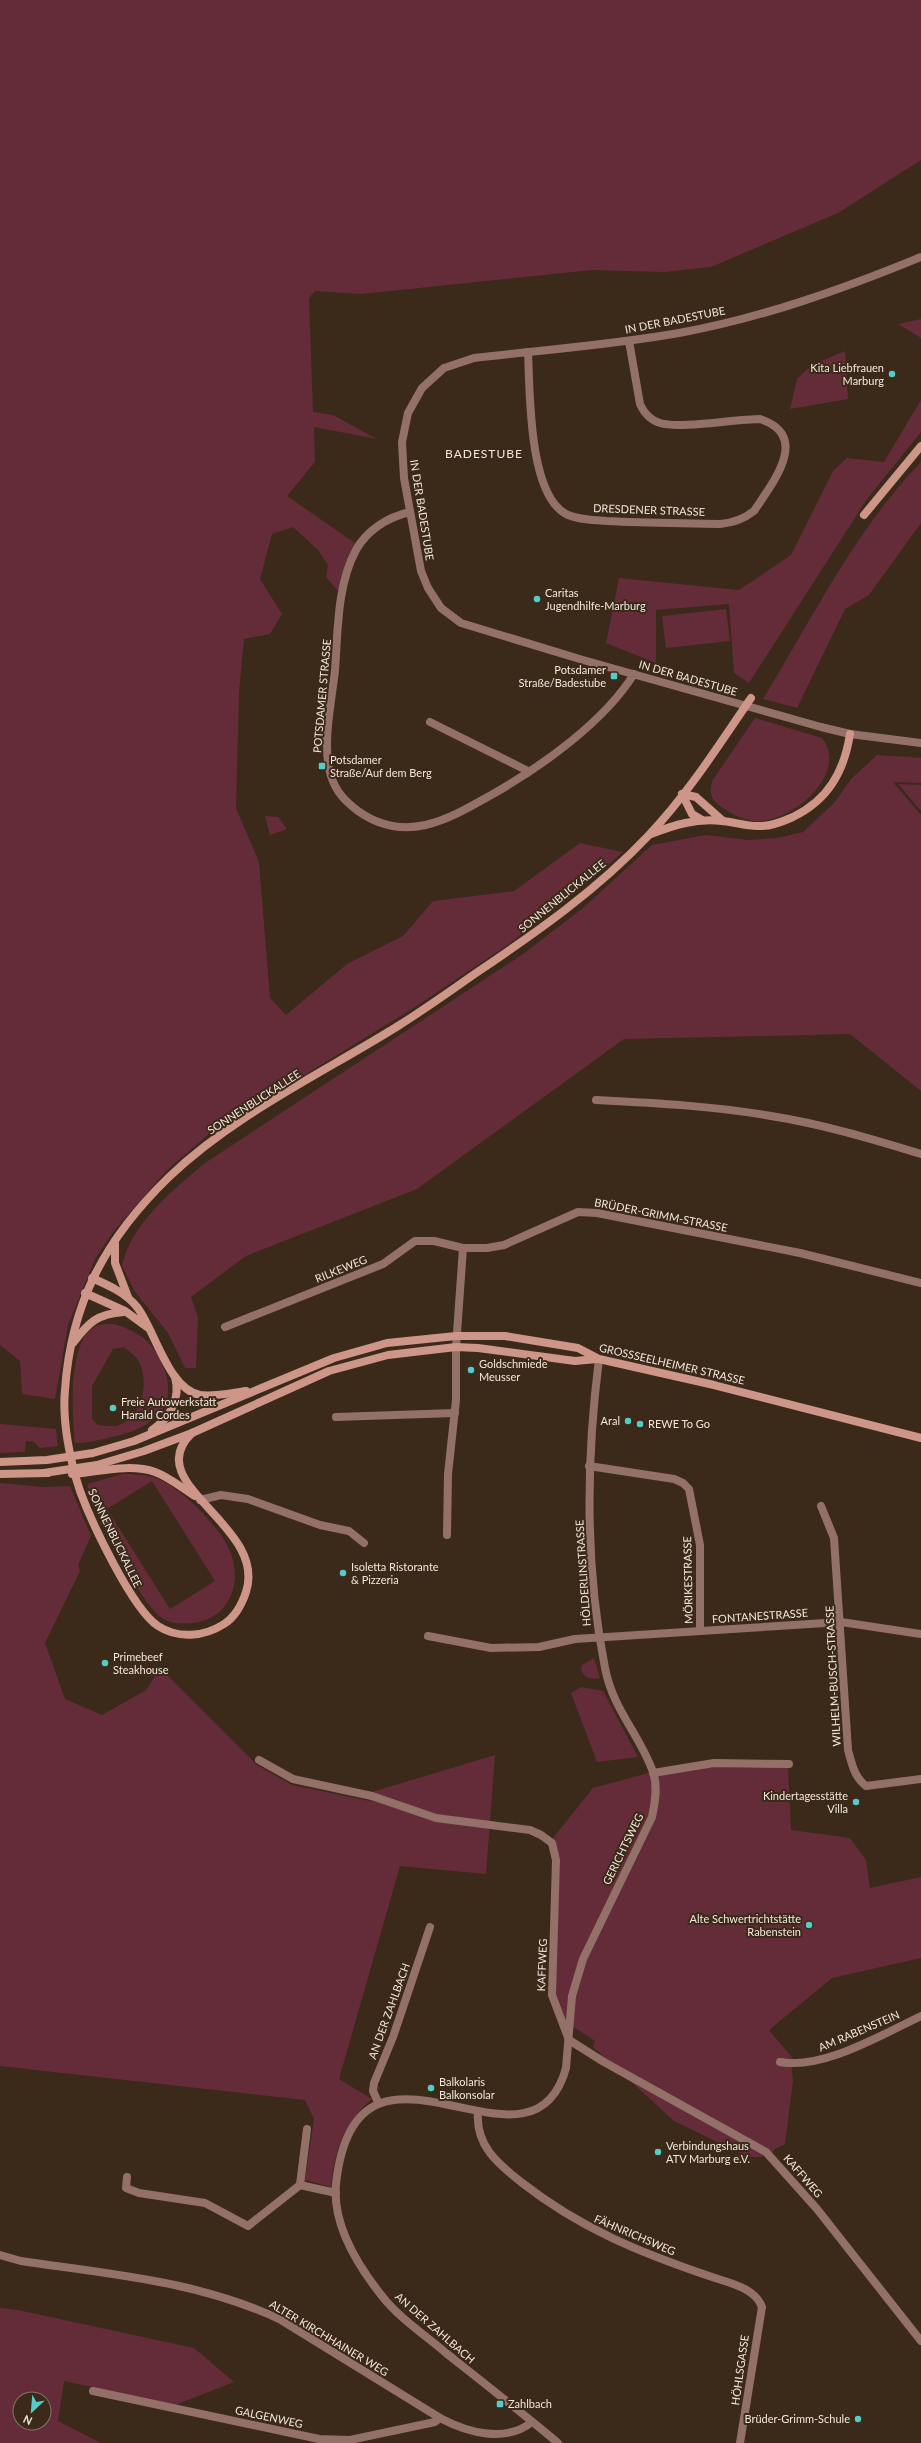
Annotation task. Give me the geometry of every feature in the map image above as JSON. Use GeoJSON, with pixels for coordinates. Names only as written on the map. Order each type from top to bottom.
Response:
{"type":"FeatureCollection","features":[{"type":"Feature","properties":{"kind":"main road"},"geometry":{"type":"LineString","coordinates":[[864,515],[921,446]]}},
{"type":"Feature","properties":{"kind":"main road","name":"SONNENBLICKALLEE"},"geometry":{"type":"LineString","coordinates":[[200,1500],[239,1544],[246,1560],[248,1585],[242,1604],[230,1620],[202,1634],[184,1635],[160,1627],[139,1608],[122,1579],[80,1491],[70,1449],[64,1403],[71,1345],[85,1293],[92,1278],[116,1240],[151,1195],[206,1146],[236,1124],[401,1024],[546,926],[620,864],[650,834],[682,794],[713,754],[751,698]]}},
{"type":"Feature","properties":{"kind":"main road"},"geometry":{"type":"LineString","coordinates":[[650,834],[678,824],[702,820],[723,821],[740,825],[775,825],[805,811],[820,800],[836,779],[847,752],[850,734]]}},
{"type":"Feature","properties":{"kind":"main road"},"geometry":{"type":"LineString","coordinates":[[682,794],[692,814],[702,820]]}},
{"type":"Feature","properties":{"kind":"main road"},"geometry":{"type":"LineString","coordinates":[[682,794],[696,797],[723,821]]}},
{"type":"Feature","properties":{"kind":"main road"},"geometry":{"type":"LineString","coordinates":[[116,1240],[114,1263],[128,1297],[138,1308],[174,1374],[184,1386],[200,1394],[215,1395],[256,1390]]}},
{"type":"Feature","properties":{"kind":"main road"},"geometry":{"type":"LineString","coordinates":[[92,1278],[128,1297]]}},
{"type":"Feature","properties":{"kind":"main road"},"geometry":{"type":"LineString","coordinates":[[85,1293],[125,1311],[149,1329]]}},
{"type":"Feature","properties":{"kind":"main road"},"geometry":{"type":"LineString","coordinates":[[71,1345],[90,1322],[106,1313],[125,1311]]}},
{"type":"Feature","properties":{"kind":"main road","name":"GROSSSEELHEIMER STRASSE"},"geometry":{"type":"LineString","coordinates":[[256,1390],[334,1358],[374,1347],[415,1339],[456,1336],[505,1336],[578,1348],[599,1360],[714,1385],[921,1438]]}},
{"type":"Feature","properties":{"kind":"main road"},"geometry":{"type":"LineString","coordinates":[[98,1468],[192,1432],[329,1371],[388,1355],[456,1347],[503,1350],[575,1361],[599,1360]]}},
{"type":"Feature","properties":{"kind":"main road"},"geometry":{"type":"LineString","coordinates":[[134,1441],[161,1424],[168,1416],[177,1392],[174,1374]]}},
{"type":"Feature","properties":{"kind":"main road"},"geometry":{"type":"LineString","coordinates":[[0,1462],[47,1460],[93,1453],[134,1441],[256,1390]]}},
{"type":"Feature","properties":{"kind":"main road"},"geometry":{"type":"LineString","coordinates":[[192,1432],[179,1450],[178,1468],[200,1500]]}},
{"type":"Feature","properties":{"kind":"main road"},"geometry":{"type":"LineString","coordinates":[[0,1474],[44,1473],[98,1468],[134,1469],[155,1472],[200,1500]]}},
{"type":"Feature","properties":{"kind":"street","name":"IN DER BADESTUBE"},"geometry":{"type":"LineString","coordinates":[[921,257],[868,279],[788,306],[680,333],[629,341],[474,358],[459,362],[444,368],[422,388],[408,413],[402,442],[404,478],[421,571],[428,588],[450,616],[468,625],[634,674],[850,734],[921,743]]}},
{"type":"Feature","properties":{"kind":"street","name":"DRESDENER STRASSE"},"geometry":{"type":"LineString","coordinates":[[528,352],[537,460],[543,484],[557,507],[568,515],[582,519],[622,522],[720,524],[736,521],[754,511],[783,463],[786,446],[784,436],[779,429],[771,422],[760,419],[670,425],[653,420],[644,412],[640,404],[629,341]]}},
{"type":"Feature","properties":{"kind":"street","name":"POTSDAMER STRASSE"},"geometry":{"type":"LineString","coordinates":[[410,512],[388,519],[365,537],[357,549],[345,578],[327,752],[333,784],[348,804],[373,820],[389,826],[417,827],[459,813],[528,771],[581,733],[621,696],[634,674]]}},
{"type":"Feature","properties":{"kind":"street"},"geometry":{"type":"LineString","coordinates":[[430,722],[528,771]]}},
{"type":"Feature","properties":{"kind":"street"},"geometry":{"type":"LineString","coordinates":[[596,1100],[686,1105],[772,1116],[867,1138],[921,1154]]}},
{"type":"Feature","properties":{"kind":"street","name":"BRÜDER-GRIMM-STRASSE"},"geometry":{"type":"LineString","coordinates":[[463,1248],[504,1245],[563,1218],[587,1212],[800,1253],[921,1283]]}},
{"type":"Feature","properties":{"kind":"street","name":"RILKEWEG"},"geometry":{"type":"LineString","coordinates":[[225,1327],[383,1264],[415,1241],[434,1241],[463,1248]]}},
{"type":"Feature","properties":{"kind":"street"},"geometry":{"type":"LineString","coordinates":[[447,1535],[448,1474],[455,1413],[456,1336],[463,1248]]}},
{"type":"Feature","properties":{"kind":"street","name":"HÖLDERLINSTRASSE"},"geometry":{"type":"LineString","coordinates":[[599,1360],[589,1466],[592,1574],[599,1638],[609,1685],[615,1702],[653,1773]]}},
{"type":"Feature","properties":{"kind":"street"},"geometry":{"type":"LineString","coordinates":[[336,1417],[455,1413]]}},
{"type":"Feature","properties":{"kind":"street","name":"MÖRIKESTRASSE"},"geometry":{"type":"LineString","coordinates":[[589,1466],[674,1479],[683,1483],[689,1489],[700,1545],[700,1631]]}},
{"type":"Feature","properties":{"kind":"street"},"geometry":{"type":"LineString","coordinates":[[200,1500],[221,1495],[248,1499],[320,1525],[349,1531],[364,1543]]}},
{"type":"Feature","properties":{"kind":"street","name":"WILHELM-BUSCH-STRASSE"},"geometry":{"type":"LineString","coordinates":[[821,1506],[834,1538],[841,1622],[848,1750],[858,1779],[866,1786],[921,1779]]}},
{"type":"Feature","properties":{"kind":"street","name":"FONTANESTRASSE"},"geometry":{"type":"LineString","coordinates":[[428,1636],[491,1648],[539,1647],[575,1638],[599,1638],[841,1622],[921,1634]]}},
{"type":"Feature","properties":{"kind":"street","name":"KAFFWEG"},"geometry":{"type":"LineString","coordinates":[[259,1760],[293,1779],[372,1796],[436,1818],[530,1830],[548,1839],[552,1843],[556,1860],[552,1995],[568,2040],[604,2062],[766,2152],[817,2209],[921,2341]]}},
{"type":"Feature","properties":{"kind":"street"},"geometry":{"type":"LineString","coordinates":[[653,1773],[714,1762],[789,1764]]}},
{"type":"Feature","properties":{"kind":"street","name":"GERICHTSWEG"},"geometry":{"type":"LineString","coordinates":[[568,2040],[572,1996],[583,1959],[652,1817],[655,1800],[653,1773]]}},
{"type":"Feature","properties":{"kind":"street","name":"AN DER ZAHLBACH"},"geometry":{"type":"LineString","coordinates":[[430,1927],[393,2037],[374,2083],[373,2090],[378,2102],[357,2122],[345,2143],[336,2193],[341,2222],[348,2243],[382,2296],[412,2325],[532,2422]]}},
{"type":"Feature","properties":{"kind":"street","name":"AM RABENSTEIN"},"geometry":{"type":"LineString","coordinates":[[780,2062],[789,2064],[818,2060],[884,2034],[921,2016]]}},
{"type":"Feature","properties":{"kind":"street"},"geometry":{"type":"LineString","coordinates":[[378,2102],[398,2099],[424,2099],[478,2111],[518,2115],[535,2111],[547,2103],[558,2090],[563,2079],[568,2040]]}},
{"type":"Feature","properties":{"kind":"street","name":"FÄHNRICHSWEG"},"geometry":{"type":"LineString","coordinates":[[478,2111],[481,2139],[492,2157],[551,2206],[598,2233],[669,2262],[735,2285],[750,2292],[760,2301]]}},
{"type":"Feature","properties":{"kind":"street"},"geometry":{"type":"LineString","coordinates":[[127,2177],[126,2188],[148,2194],[205,2203],[248,2226],[300,2185],[307,2129]]}},
{"type":"Feature","properties":{"kind":"street"},"geometry":{"type":"LineString","coordinates":[[300,2185],[336,2193]]}},
{"type":"Feature","properties":{"kind":"street","name":"ALTER KIRCHHAINER WEG"},"geometry":{"type":"LineString","coordinates":[[0,2255],[21,2260],[192,2287],[262,2311],[287,2324],[440,2418],[458,2426],[493,2436],[506,2436],[521,2431],[532,2422]]}},
{"type":"Feature","properties":{"kind":"street","name":"HÖHLSGASSE"},"geometry":{"type":"LineString","coordinates":[[740,2443],[762,2307],[760,2301]]}},
{"type":"Feature","properties":{"kind":"street","name":"GALGENWEG"},"geometry":{"type":"LineString","coordinates":[[93,2391],[319,2439],[350,2440],[435,2422],[440,2418]]}},
{"type":"Feature","properties":{"kind":"street"},"geometry":{"type":"LineString","coordinates":[[532,2422],[558,2443]]}},
{"type":"Feature","properties":{"kind":"shaded area"},"geometry":{"type":"Polygon","coordinates":[[[0,0],[921,0],[921,160],[838,213],[711,267],[664,272],[592,270],[362,294],[315,291],[309,298],[313,412],[333,415],[377,439],[314,427],[315,462],[287,496],[355,543],[338,591],[326,577],[328,565],[318,550],[293,527],[272,534],[260,579],[282,614],[270,634],[244,639],[239,692],[236,808],[259,862],[270,998],[286,1015],[347,964],[403,936],[433,901],[514,891],[580,843],[623,852],[569,898],[506,946],[415,1007],[210,1133],[167,1170],[113,1232],[95,1259],[68,1325],[55,1399],[22,1394],[20,1361],[0,1345],[0,0]]]}},
{"type":"Feature","properties":{"kind":"shaded area"},"geometry":{"type":"Polygon","coordinates":[[[921,319],[921,338],[898,324],[921,319]]]}},
{"type":"Feature","properties":{"kind":"shaded area"},"geometry":{"type":"Polygon","coordinates":[[[845,351],[848,399],[790,409],[797,379],[812,365],[845,351]]]}},
{"type":"Feature","properties":{"kind":"shaded area"},"geometry":{"type":"Polygon","coordinates":[[[921,400],[921,432],[867,499],[749,683],[734,673],[729,604],[656,610],[656,663],[606,643],[619,578],[739,590],[791,555],[833,471],[847,458],[884,462],[921,400]]]}},
{"type":"Feature","properties":{"kind":"shaded area"},"geometry":{"type":"Polygon","coordinates":[[[921,462],[921,523],[869,595],[845,609],[797,708],[763,699],[817,607],[875,516],[897,488],[921,462]]]}},
{"type":"Feature","properties":{"kind":"shaded area"},"geometry":{"type":"Polygon","coordinates":[[[726,609],[730,641],[666,648],[662,616],[726,609]]]}},
{"type":"Feature","properties":{"kind":"shaded area"},"geometry":{"type":"Polygon","coordinates":[[[755,718],[822,738],[829,752],[828,767],[823,781],[799,806],[769,820],[754,821],[738,817],[719,805],[713,800],[711,790],[712,781],[755,718]]]}},
{"type":"Feature","properties":{"kind":"shaded area"},"geometry":{"type":"Polygon","coordinates":[[[877,755],[921,758],[921,783],[893,782],[921,815],[921,1091],[850,1034],[624,1039],[417,1189],[246,1256],[191,1297],[198,1317],[196,1368],[185,1368],[168,1333],[135,1292],[122,1266],[127,1250],[134,1236],[155,1208],[180,1184],[205,1163],[523,954],[583,908],[652,845],[706,835],[748,840],[777,838],[803,832],[834,803],[852,778],[877,755]]]}},
{"type":"Feature","properties":{"kind":"shaded area"},"geometry":{"type":"Polygon","coordinates":[[[898,784],[921,785],[921,811],[898,784]]]}},
{"type":"Feature","properties":{"kind":"shaded area"},"geometry":{"type":"Polygon","coordinates":[[[265,816],[278,817],[287,829],[270,835],[265,816]]]}},
{"type":"Feature","properties":{"kind":"shaded area"},"geometry":{"type":"Polygon","coordinates":[[[103,1324],[115,1324],[138,1334],[150,1344],[163,1366],[168,1382],[168,1396],[164,1407],[148,1424],[136,1430],[96,1441],[75,1443],[73,1398],[76,1362],[80,1347],[86,1334],[96,1326],[103,1324]],[[124,1347],[113,1349],[92,1386],[92,1419],[98,1425],[117,1426],[126,1421],[133,1415],[142,1398],[142,1369],[137,1358],[124,1347]]]}},
{"type":"Feature","properties":{"kind":"shaded area"},"geometry":{"type":"Polygon","coordinates":[[[0,1424],[56,1429],[58,1446],[40,1448],[34,1442],[26,1441],[25,1452],[0,1453],[0,1424]]]}},
{"type":"Feature","properties":{"kind":"shaded area"},"geometry":{"type":"Polygon","coordinates":[[[123,1474],[153,1477],[174,1488],[197,1507],[224,1540],[233,1561],[235,1574],[234,1585],[225,1606],[206,1620],[193,1623],[172,1622],[159,1616],[145,1599],[128,1571],[91,1497],[87,1484],[123,1474]],[[152,1481],[107,1509],[170,1609],[215,1581],[152,1481]]]}},
{"type":"Feature","properties":{"kind":"shaded area"},"geometry":{"type":"Polygon","coordinates":[[[0,1483],[44,1487],[70,1486],[91,1536],[78,1565],[80,1571],[45,1643],[65,1699],[102,1715],[146,1690],[160,1668],[257,1765],[292,1785],[370,1801],[372,1792],[495,1755],[486,1874],[400,1866],[339,2079],[372,2099],[354,2118],[342,2139],[332,2174],[331,2187],[305,2180],[314,2119],[305,2100],[0,2066],[0,1483]]]}},
{"type":"Feature","properties":{"kind":"shaded area"},"geometry":{"type":"Polygon","coordinates":[[[594,1658],[600,1678],[594,1679],[584,1675],[581,1670],[582,1665],[594,1658]]]}},
{"type":"Feature","properties":{"kind":"shaded area"},"geometry":{"type":"Polygon","coordinates":[[[581,1687],[603,1691],[638,1757],[597,1762],[571,1693],[581,1687]]]}},
{"type":"Feature","properties":{"kind":"shaded area"},"geometry":{"type":"Polygon","coordinates":[[[714,1765],[788,1767],[791,1830],[850,1838],[866,1860],[870,1888],[921,1877],[921,1958],[832,1978],[769,2030],[795,2061],[791,2062],[793,2080],[785,2144],[775,2149],[770,2155],[765,2154],[762,2157],[748,2157],[674,2121],[593,2047],[595,2041],[563,2020],[560,2015],[553,1978],[559,1859],[553,1838],[593,1788],[652,1772],[714,1765]]]}},
{"type":"Feature","properties":{"kind":"shaded area"},"geometry":{"type":"Polygon","coordinates":[[[0,2308],[18,2310],[194,2348],[234,2382],[175,2405],[64,2381],[58,2421],[101,2443],[0,2443],[0,2308]]]}},
{"type":"Feature","properties":{"kind":"place","name":"Kita Liebfrauen Marburg"},"geometry":{"type":"Point","coordinates":[892,374]}},
{"type":"Feature","properties":{"kind":"place","name":"Caritas Jugendhilfe-Marburg"},"geometry":{"type":"Point","coordinates":[537,599]}},
{"type":"Feature","properties":{"kind":"place","name":"Potsdamer Straße/Badestube"},"geometry":{"type":"Point","coordinates":[614,676]}},
{"type":"Feature","properties":{"kind":"place","name":"Potsdamer Straße/Auf dem Berg"},"geometry":{"type":"Point","coordinates":[322,766]}},
{"type":"Feature","properties":{"kind":"place","name":"Goldschmiede Meusser"},"geometry":{"type":"Point","coordinates":[471,1370]}},
{"type":"Feature","properties":{"kind":"place","name":"Freie Autowerkstatt Harald Cordes"},"geometry":{"type":"Point","coordinates":[113,1408]}},
{"type":"Feature","properties":{"kind":"place","name":"Aral"},"geometry":{"type":"Point","coordinates":[628,1421]}},
{"type":"Feature","properties":{"kind":"place","name":"REWE To Go"},"geometry":{"type":"Point","coordinates":[640,1424]}},
{"type":"Feature","properties":{"kind":"place","name":"Isoletta Ristorante & Pizzeria"},"geometry":{"type":"Point","coordinates":[343,1573]}},
{"type":"Feature","properties":{"kind":"place","name":"Primebeef Steakhouse"},"geometry":{"type":"Point","coordinates":[105,1663]}},
{"type":"Feature","properties":{"kind":"place","name":"Kindertagesstätte Villa"},"geometry":{"type":"Point","coordinates":[856,1802]}},
{"type":"Feature","properties":{"kind":"place","name":"Alte Schwertrichtstätte Rabenstein"},"geometry":{"type":"Point","coordinates":[809,1925]}},
{"type":"Feature","properties":{"kind":"place","name":"Balkolaris Balkonsolar"},"geometry":{"type":"Point","coordinates":[431,2088]}},
{"type":"Feature","properties":{"kind":"place","name":"Verbindungshaus ATV Marburg e.V."},"geometry":{"type":"Point","coordinates":[658,2152]}},
{"type":"Feature","properties":{"kind":"place","name":"Zahlbach"},"geometry":{"type":"Point","coordinates":[500,2404]}},
{"type":"Feature","properties":{"kind":"place","name":"Brüder-Grimm-Schule"},"geometry":{"type":"Point","coordinates":[858,2419]}},
{"type":"Feature","properties":{"kind":"district","name":"BADESTUBE"},"geometry":{"type":"Point","coordinates":[484,454]}}]}
